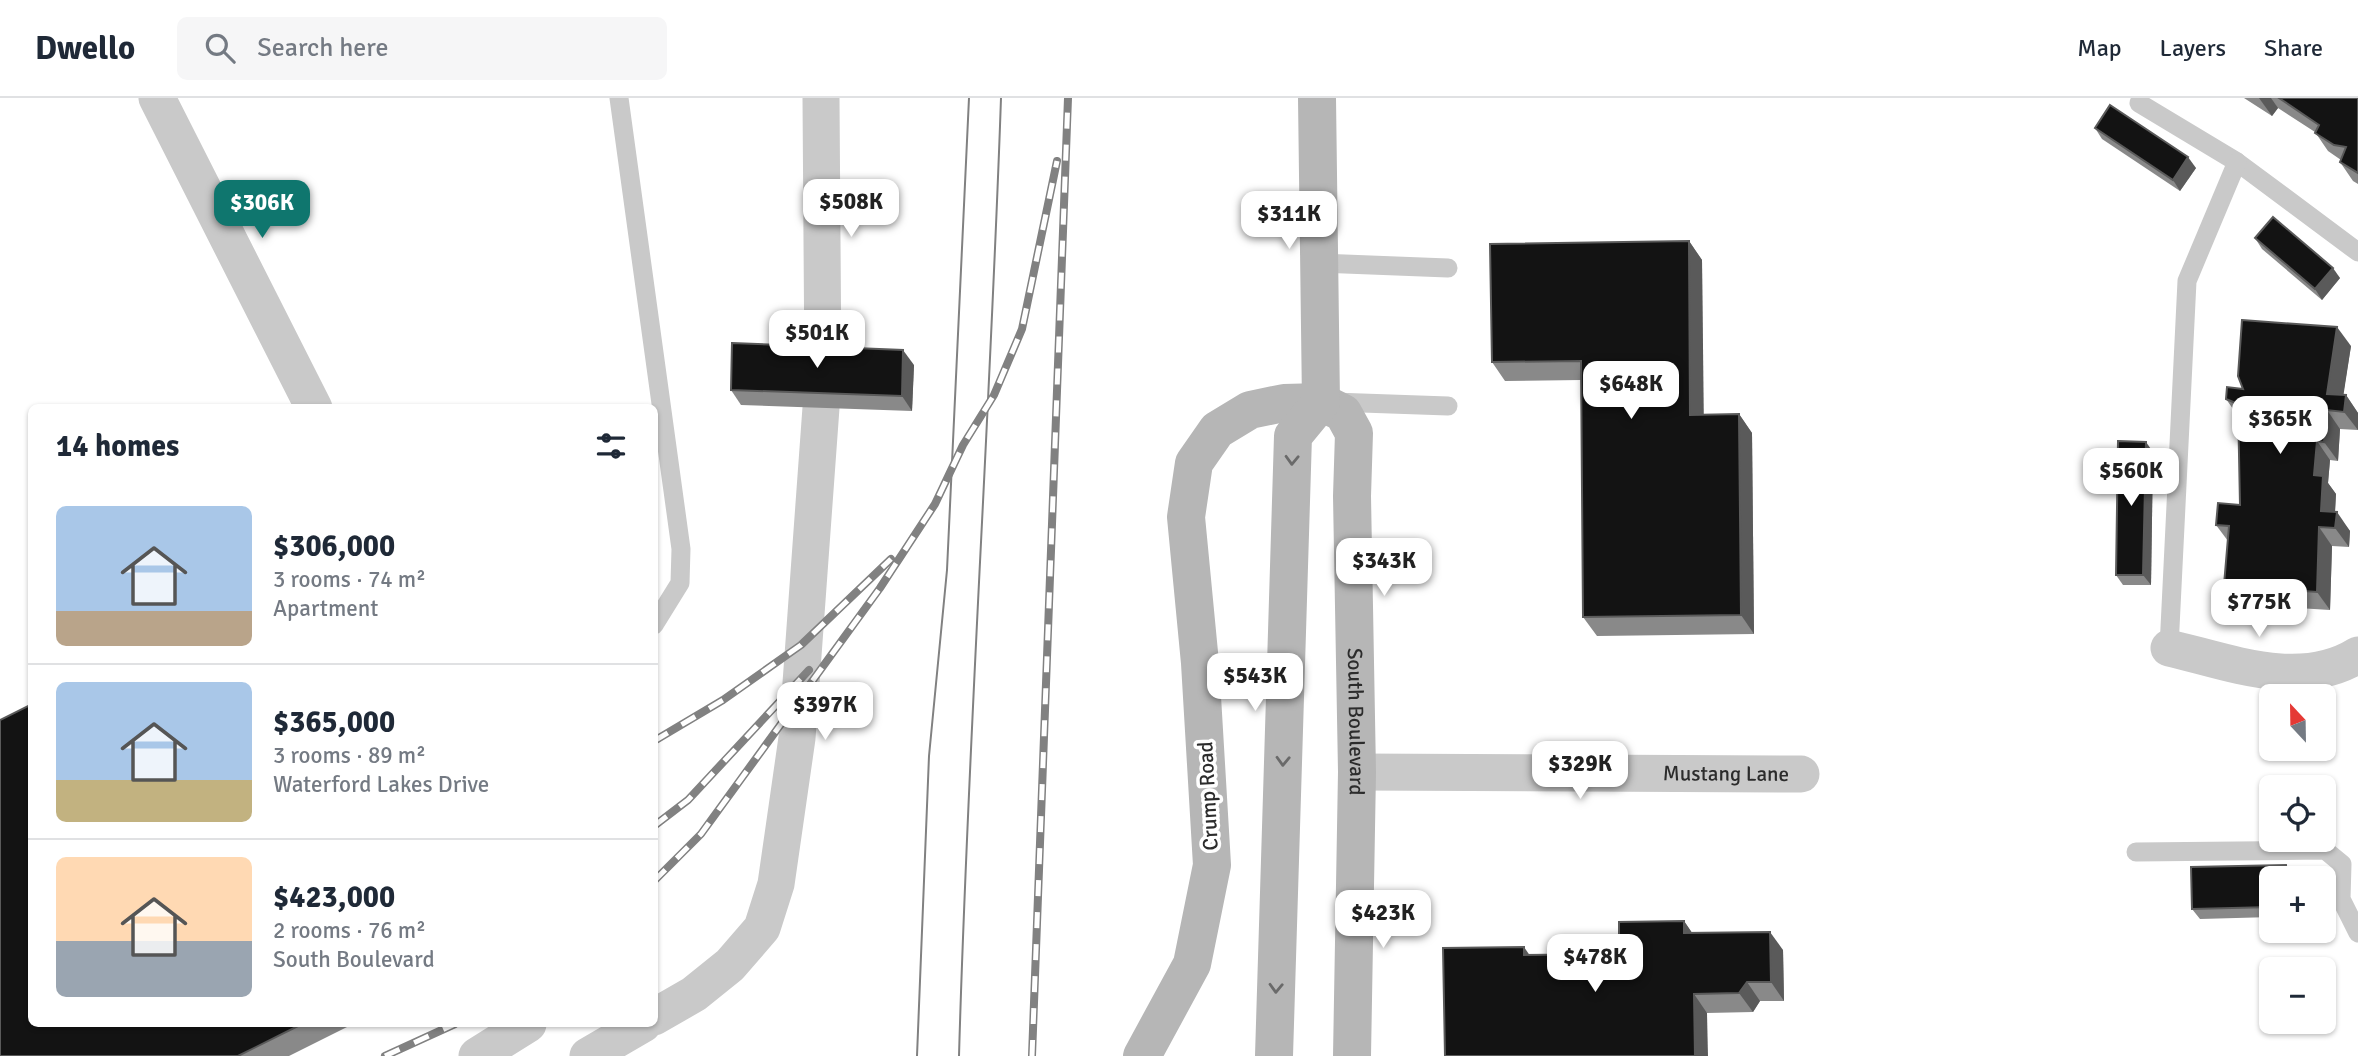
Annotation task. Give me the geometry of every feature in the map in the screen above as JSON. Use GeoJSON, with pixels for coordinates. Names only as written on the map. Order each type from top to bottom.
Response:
{"type":"FeatureCollection","features":[{"type":"Feature","properties":{"kind":"main road"},"geometry":{"type":"LineString","coordinates":[[1274,1056],[1293,436],[1321,402],[1317,98]]}},
{"type":"Feature","properties":{"kind":"main road","name":"South Boulevard"},"geometry":{"type":"LineString","coordinates":[[1321,402],[1343,412],[1354,433],[1352,496],[1357,772],[1352,1056]]}},
{"type":"Feature","properties":{"kind":"main road","name":"Crump Road"},"geometry":{"type":"LineString","coordinates":[[1142,1056],[1192,964],[1212,865],[1200,663],[1186,517],[1194,463],[1217,430],[1250,410],[1284,403],[1321,402]]}},
{"type":"Feature","properties":{"kind":"street"},"geometry":{"type":"LineString","coordinates":[[158,98],[312,404]]}},
{"type":"Feature","properties":{"kind":"street"},"geometry":{"type":"LineString","coordinates":[[658,1015],[694,994],[730,965],[762,928],[776,884],[797,738],[823,380],[821,98]]}},
{"type":"Feature","properties":{"kind":"street"},"geometry":{"type":"LineString","coordinates":[[2169,648],[2284,673],[2314,673],[2358,655]]}},
{"type":"Feature","properties":{"kind":"street","name":"Mustang Lane"},"geometry":{"type":"LineString","coordinates":[[1357,772],[1801,774]]}},
{"type":"Feature","properties":{"kind":"street"},"geometry":{"type":"LineString","coordinates":[[477,1056],[523,1027]]}},
{"type":"Feature","properties":{"kind":"street"},"geometry":{"type":"LineString","coordinates":[[588,1056],[638,1027]]}},
{"type":"Feature","properties":{"kind":"lane"},"geometry":{"type":"LineString","coordinates":[[619,98],[681,549],[680,583],[658,619]]}},
{"type":"Feature","properties":{"kind":"lane"},"geometry":{"type":"LineString","coordinates":[[2139,103],[2237,162],[2358,252]]}},
{"type":"Feature","properties":{"kind":"lane"},"geometry":{"type":"LineString","coordinates":[[2169,648],[2187,281],[2237,162]]}},
{"type":"Feature","properties":{"kind":"lane"},"geometry":{"type":"LineString","coordinates":[[1319,263],[1448,268]]}},
{"type":"Feature","properties":{"kind":"lane"},"geometry":{"type":"LineString","coordinates":[[1321,402],[1448,406]]}},
{"type":"Feature","properties":{"kind":"lane"},"geometry":{"type":"LineString","coordinates":[[2136,852],[2325,850],[2342,864],[2341,899],[2358,933]]}},
{"type":"Feature","properties":{"kind":"building"},"geometry":{"type":"Polygon","coordinates":[[[2279,98],[2358,98],[2358,173],[2340,162],[2346,147],[2334,145],[2315,133],[2319,125],[2279,98]]]}},
{"type":"Feature","properties":{"kind":"building"},"geometry":{"type":"Polygon","coordinates":[[[2110,105],[2188,157],[2173,180],[2095,128],[2110,105]]]}},
{"type":"Feature","properties":{"kind":"building"},"geometry":{"type":"Polygon","coordinates":[[[2273,217],[2333,268],[2315,289],[2255,238],[2273,217]]]}},
{"type":"Feature","properties":{"kind":"building"},"geometry":{"type":"Polygon","coordinates":[[[1689,241],[1690,415],[1739,414],[1741,615],[1583,617],[1581,361],[1492,362],[1490,244],[1689,241]]]}},
{"type":"Feature","properties":{"kind":"building"},"geometry":{"type":"Polygon","coordinates":[[[2242,320],[2337,327],[2327,394],[2346,395],[2344,412],[2327,410],[2324,442],[2317,441],[2314,475],[2323,476],[2321,511],[2337,512],[2335,528],[2319,527],[2317,592],[2224,585],[2229,526],[2216,525],[2218,503],[2240,505],[2238,404],[2226,399],[2227,387],[2243,389],[2238,376],[2242,320]]]}},
{"type":"Feature","properties":{"kind":"building"},"geometry":{"type":"Polygon","coordinates":[[[732,343],[903,350],[902,396],[731,390],[732,343]]]}},
{"type":"Feature","properties":{"kind":"building"},"geometry":{"type":"Polygon","coordinates":[[[2118,441],[2146,442],[2143,575],[2116,575],[2118,441]]]}},
{"type":"Feature","properties":{"kind":"building"},"geometry":{"type":"Polygon","coordinates":[[[28,706],[28,1027],[296,1027],[238,1056],[0,1056],[0,720],[28,706]]]}},
{"type":"Feature","properties":{"kind":"building"},"geometry":{"type":"Polygon","coordinates":[[[2286,865],[2286,866],[2259,866],[2259,907],[2192,909],[2191,867],[2286,865]]]}},
{"type":"Feature","properties":{"kind":"building"},"geometry":{"type":"Polygon","coordinates":[[[1684,921],[1684,933],[1770,932],[1771,982],[1747,982],[1739,993],[1694,994],[1695,1056],[1445,1056],[1443,948],[1524,947],[1524,955],[1619,954],[1619,922],[1684,921]]]}},
{"type":"Feature","properties":{"kind":"tram line"},"geometry":{"type":"LineString","coordinates":[[917,1056],[929,756],[947,570],[969,98]]}},
{"type":"Feature","properties":{"kind":"tram line"},"geometry":{"type":"LineString","coordinates":[[959,1056],[1001,98]]}},
{"type":"Feature","properties":{"kind":"railway"},"geometry":{"type":"LineString","coordinates":[[1032,1056],[1068,98]]}},
{"type":"Feature","properties":{"kind":"railway"},"geometry":{"type":"LineString","coordinates":[[658,877],[701,834],[880,588],[935,504],[963,445],[994,395],[1022,329],[1057,161]]}},
{"type":"Feature","properties":{"kind":"railway"},"geometry":{"type":"LineString","coordinates":[[658,739],[723,700],[801,645],[891,559]]}},
{"type":"Feature","properties":{"kind":"railway"},"geometry":{"type":"LineString","coordinates":[[658,823],[688,800],[809,670]]}},
{"type":"Feature","properties":{"kind":"railway"},"geometry":{"type":"LineString","coordinates":[[385,1056],[448,1027]]}}]}
